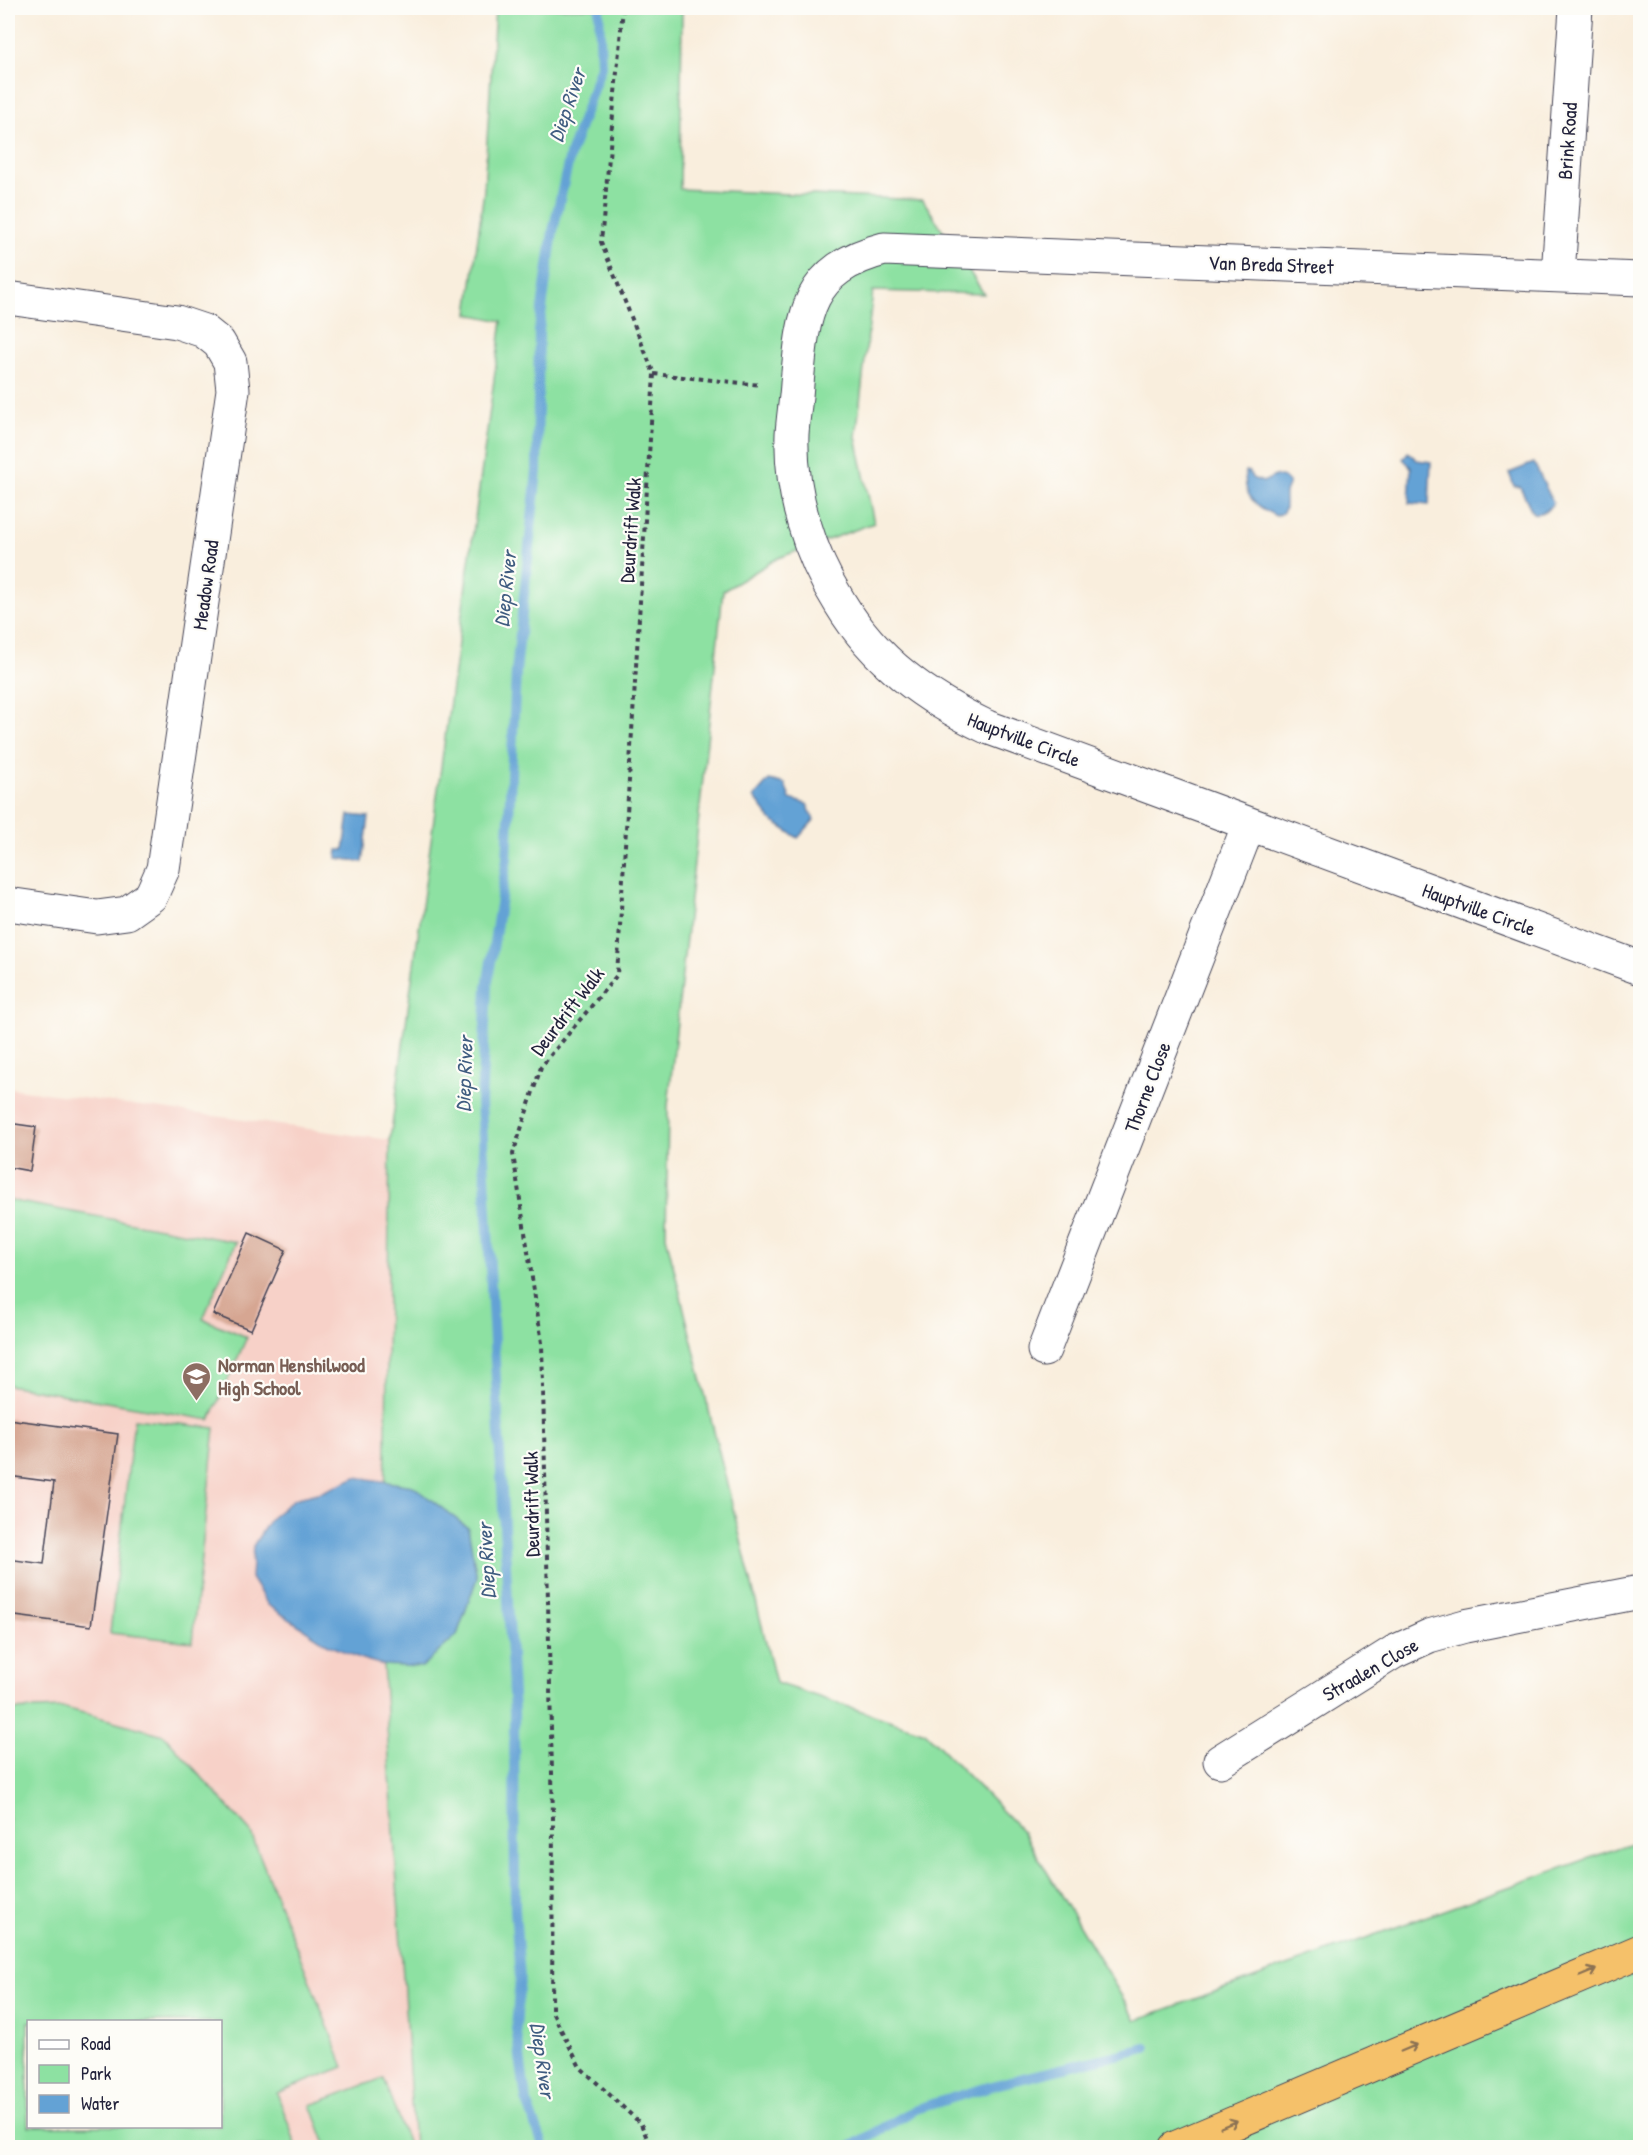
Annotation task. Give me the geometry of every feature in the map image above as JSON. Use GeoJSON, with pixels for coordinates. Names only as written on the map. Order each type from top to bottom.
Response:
{"type":"FeatureCollection","features":[{"type":"Feature","properties":{"kind":"highway"},"geometry":{"type":"LineString","coordinates":[[1175,2148],[1641,1951]]}},
{"type":"Feature","properties":{"kind":"street","name":"Brink Road"},"geometry":{"type":"LineString","coordinates":[[1558,275],[1576,8]]}},
{"type":"Feature","properties":{"kind":"street","name":"Hauptville Circle"},"geometry":{"type":"LineString","coordinates":[[902,249],[884,249],[850,261],[835,271],[812,299],[801,335],[792,435],[794,471],[809,540],[840,604],[862,635],[889,664],[951,710],[987,727],[1641,968]]}},
{"type":"Feature","properties":{"kind":"street","name":"Van Breda Street"},"geometry":{"type":"LineString","coordinates":[[902,249],[1641,279]]}},
{"type":"Feature","properties":{"kind":"street","name":"Meadow Road"},"geometry":{"type":"LineString","coordinates":[[8,298],[177,322],[204,331],[219,343],[230,362],[233,390],[165,857],[159,878],[151,896],[127,913],[97,917],[8,904]]}},
{"type":"Feature","properties":{"kind":"street","name":"Thorne Close"},"geometry":{"type":"LineString","coordinates":[[1044,1350],[1249,824]]}},
{"type":"Feature","properties":{"kind":"street","name":"Straalen Close"},"geometry":{"type":"LineString","coordinates":[[1220,1761],[1394,1652],[1429,1636],[1466,1626],[1641,1592]]}},
{"type":"Feature","properties":{"kind":"path","name":"Deurdrift Walk"},"geometry":{"type":"LineString","coordinates":[[623,8],[602,242],[654,374],[617,975],[541,1068],[513,1154],[542,1343],[553,1816],[552,2012],[580,2067],[641,2124],[651,2148]]}},
{"type":"Feature","properties":{"kind":"path"},"geometry":{"type":"LineString","coordinates":[[654,374],[797,389]]}},
{"type":"Feature","properties":{"kind":"shaded area","name":"Norman Henshilwood High School"},"geometry":{"type":"Polygon","coordinates":[[[8,1088],[390,1140],[383,1665],[414,2147],[8,2148],[8,1088]]]}},
{"type":"Feature","properties":{"kind":"green space"},"geometry":{"type":"Polygon","coordinates":[[[495,8],[682,8],[680,189],[923,200],[984,294],[873,291],[856,437],[874,523],[778,558],[723,591],[668,1106],[666,1236],[776,1683],[925,1732],[1023,1832],[1136,2020],[1640,1840],[1640,2147],[465,2148],[461,2145],[455,2148],[414,2148],[383,1665],[390,1140],[502,321],[468,314],[484,190],[495,8]]]}},
{"type":"Feature","properties":{"kind":"green space"},"geometry":{"type":"Polygon","coordinates":[[[8,1200],[236,1242],[203,1319],[247,1337],[210,1420],[8,1385],[8,1200]]]}},
{"type":"Feature","properties":{"kind":"green space"},"geometry":{"type":"Polygon","coordinates":[[[134,1419],[215,1428],[192,1642],[110,1633],[134,1419]]]}},
{"type":"Feature","properties":{"kind":"green space"},"geometry":{"type":"Polygon","coordinates":[[[65,1708],[164,1735],[250,1831],[344,2067],[277,2093],[297,2147],[8,2147],[8,1710],[65,1708]]]}},
{"type":"Feature","properties":{"kind":"green space"},"geometry":{"type":"Polygon","coordinates":[[[383,2078],[409,2147],[327,2147],[311,2105],[383,2078]]]}},
{"type":"Feature","properties":{"kind":"water"},"geometry":{"type":"Polygon","coordinates":[[[1408,452],[1417,460],[1431,462],[1429,505],[1409,503],[1411,467],[1403,459],[1408,452]]]}},
{"type":"Feature","properties":{"kind":"water"},"geometry":{"type":"Polygon","coordinates":[[[1534,463],[1553,502],[1545,511],[1539,513],[1533,513],[1520,487],[1514,486],[1509,473],[1534,463]]]}},
{"type":"Feature","properties":{"kind":"water"},"geometry":{"type":"Polygon","coordinates":[[[1246,471],[1250,472],[1252,478],[1263,482],[1275,476],[1284,478],[1289,483],[1285,493],[1283,512],[1276,516],[1256,504],[1248,494],[1246,471]]]}},
{"type":"Feature","properties":{"kind":"water"},"geometry":{"type":"Polygon","coordinates":[[[769,780],[785,784],[790,799],[807,804],[814,820],[798,838],[772,821],[754,797],[769,780]]]}},
{"type":"Feature","properties":{"kind":"water"},"geometry":{"type":"Polygon","coordinates":[[[349,815],[369,817],[363,862],[337,858],[338,850],[344,850],[349,815]]]}},
{"type":"Feature","properties":{"kind":"water"},"geometry":{"type":"Polygon","coordinates":[[[356,1477],[413,1486],[468,1528],[477,1578],[457,1635],[422,1667],[383,1665],[327,1644],[268,1605],[251,1578],[253,1546],[270,1519],[294,1499],[322,1492],[356,1477]]]}},
{"type":"Feature","properties":{"kind":"building"},"geometry":{"type":"Polygon","coordinates":[[[8,1123],[36,1127],[30,1171],[8,1167],[8,1123]]]}},
{"type":"Feature","properties":{"kind":"building"},"geometry":{"type":"Polygon","coordinates":[[[249,1233],[286,1250],[251,1330],[213,1314],[249,1233]]]}},
{"type":"Feature","properties":{"kind":"building"},"geometry":{"type":"Polygon","coordinates":[[[8,1419],[118,1434],[91,1626],[8,1615],[8,1559],[44,1564],[54,1482],[8,1476],[8,1419]]]}},
{"type":"Feature","properties":{"kind":"waterway","name":"Diep River"},"geometry":{"type":"LineString","coordinates":[[544,2148],[526,2099],[516,2028],[520,1978],[515,1910],[514,1712],[481,1102],[487,987],[507,859],[516,672],[537,471],[539,330],[553,231],[570,155],[601,66],[599,8]]}},
{"type":"Feature","properties":{"kind":"waterway"},"geometry":{"type":"LineString","coordinates":[[849,2148],[916,2109],[995,2085],[1146,2048]]}},
{"type":"Feature","properties":{"kind":"place","name":"Norman Henshilwood High School"},"geometry":{"type":"Point","coordinates":[197,1402]}}]}
